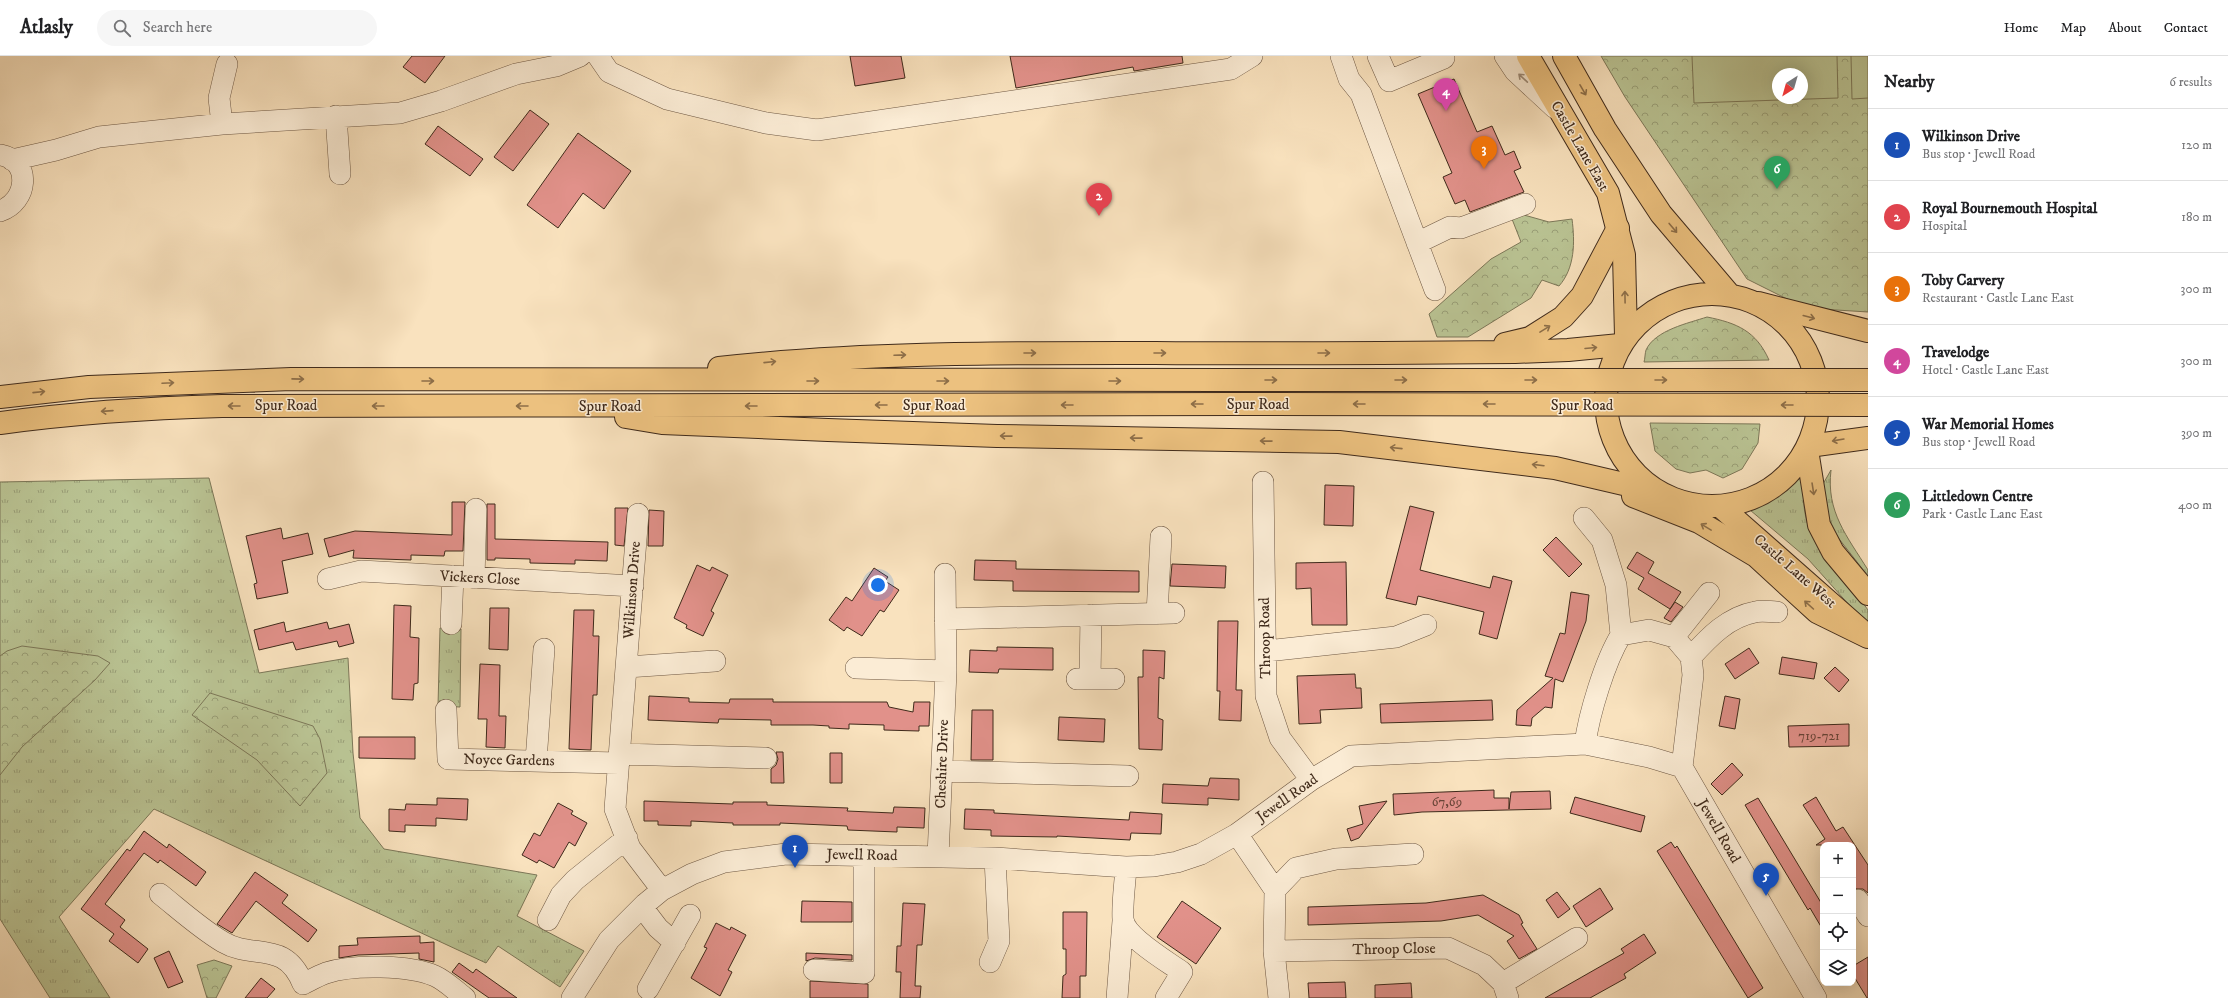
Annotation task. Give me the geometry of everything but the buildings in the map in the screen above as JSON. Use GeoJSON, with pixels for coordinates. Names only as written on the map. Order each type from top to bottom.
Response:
{"type":"FeatureCollection","features":[{"type":"Feature","properties":{"kind":"main road","name":"Castle Lane East"},"geometry":{"type":"LineString","coordinates":[[1528,56],[1608,193],[1624,255],[1623,341]]}},
{"type":"Feature","properties":{"kind":"main road","name":"Castle Lane East"},"geometry":{"type":"LineString","coordinates":[[1564,56],[1605,129],[1661,214],[1729,294]]}},
{"type":"Feature","properties":{"kind":"main road"},"geometry":{"type":"LineString","coordinates":[[1468,352],[1530,338],[1563,317],[1582,296],[1618,228]]}},
{"type":"Feature","properties":{"kind":"main road"},"geometry":{"type":"LineString","coordinates":[[1658,492],[1636,474],[1619,452],[1609,426],[1605,398],[1609,371],[1623,341],[1646,315],[1671,301],[1700,293],[1729,294],[1758,303],[1868,331]]}},
{"type":"Feature","properties":{"kind":"main road"},"geometry":{"type":"LineString","coordinates":[[561,407],[670,423],[997,436],[1339,442],[1435,452],[1555,468],[1658,492],[1688,504],[1720,506],[1748,500],[1762,494],[1780,483],[1795,468],[1808,448],[1817,423],[1820,406],[1818,380],[1806,348],[1786,322],[1758,303]]}},
{"type":"Feature","properties":{"kind":"main road"},"geometry":{"type":"LineString","coordinates":[[648,380],[717,368],[783,361],[898,356],[1013,353],[1468,352],[1568,350],[1623,341]]}},
{"type":"Feature","properties":{"kind":"main road","name":"Spur Road"},"geometry":{"type":"LineString","coordinates":[[0,396],[89,387],[291,379],[1868,380]]}},
{"type":"Feature","properties":{"kind":"main road","name":"Spur Road"},"geometry":{"type":"LineString","coordinates":[[0,423],[64,415],[215,406],[561,407],[1236,404],[1868,405]]}},
{"type":"Feature","properties":{"kind":"main road"},"geometry":{"type":"LineString","coordinates":[[1808,448],[1851,438],[1868,438]]}},
{"type":"Feature","properties":{"kind":"main road"},"geometry":{"type":"LineString","coordinates":[[1808,448],[1819,525],[1833,552],[1868,594]]}},
{"type":"Feature","properties":{"kind":"main road"},"geometry":{"type":"LineString","coordinates":[[1571,472],[1698,522],[1756,556],[1817,612],[1868,637]]}},
{"type":"Feature","properties":{"kind":"main road","name":"Castle Lane West"},"geometry":{"type":"LineString","coordinates":[[1720,506],[1804,578],[1868,637]]}},
{"type":"Feature","properties":{"kind":"street"},"geometry":{"type":"LineString","coordinates":[[6,157],[56,150],[99,137],[222,124],[400,113],[441,101],[516,74],[556,66],[580,56]]}},
{"type":"Feature","properties":{"kind":"street"},"geometry":{"type":"LineString","coordinates":[[598,56],[609,72],[667,99],[766,123],[817,130],[1231,69],[1252,56]]}},
{"type":"Feature","properties":{"kind":"street"},"geometry":{"type":"LineString","coordinates":[[1340,56],[1349,79],[1361,94],[1435,290]]}},
{"type":"Feature","properties":{"kind":"street"},"geometry":{"type":"LineString","coordinates":[[1378,56],[1389,81]]}},
{"type":"Feature","properties":{"kind":"street"},"geometry":{"type":"LineString","coordinates":[[1505,56],[1515,71],[1562,114]]}},
{"type":"Feature","properties":{"kind":"street"},"geometry":{"type":"LineString","coordinates":[[1361,94],[1444,57]]}},
{"type":"Feature","properties":{"kind":"street"},"geometry":{"type":"LineString","coordinates":[[222,124],[219,98],[227,64]]}},
{"type":"Feature","properties":{"kind":"street"},"geometry":{"type":"LineString","coordinates":[[336,116],[340,174]]}},
{"type":"Feature","properties":{"kind":"street"},"geometry":{"type":"LineString","coordinates":[[23,179],[56,150]]}},
{"type":"Feature","properties":{"kind":"street"},"geometry":{"type":"LineString","coordinates":[[0,211],[15,203],[20,196],[23,179],[18,166],[6,157]]}},
{"type":"Feature","properties":{"kind":"street"},"geometry":{"type":"LineString","coordinates":[[1417,243],[1450,227],[1461,228],[1525,204]]}},
{"type":"Feature","properties":{"kind":"street","name":"Throop Road"},"geometry":{"type":"LineString","coordinates":[[1263,482],[1266,696],[1280,738],[1311,780]]}},
{"type":"Feature","properties":{"kind":"street"},"geometry":{"type":"LineString","coordinates":[[474,578],[476,509]]}},
{"type":"Feature","properties":{"kind":"street","name":"Wilkinson Drive"},"geometry":{"type":"LineString","coordinates":[[638,514],[615,809],[630,848],[662,890]]}},
{"type":"Feature","properties":{"kind":"street"},"geometry":{"type":"LineString","coordinates":[[1584,518],[1602,540],[1616,585],[1620,635],[1612,648],[1587,728],[1585,744]]}},
{"type":"Feature","properties":{"kind":"street"},"geometry":{"type":"LineString","coordinates":[[945,619],[1166,614],[1161,537]]}},
{"type":"Feature","properties":{"kind":"street","name":"Vickers Close"},"geometry":{"type":"LineString","coordinates":[[328,578],[361,571],[633,586]]}},
{"type":"Feature","properties":{"kind":"street","name":"Cheshire Drive"},"geometry":{"type":"LineString","coordinates":[[938,857],[946,671],[945,574]]}},
{"type":"Feature","properties":{"kind":"street"},"geometry":{"type":"LineString","coordinates":[[451,624],[453,576]]}},
{"type":"Feature","properties":{"kind":"street"},"geometry":{"type":"LineString","coordinates":[[1674,637],[1709,593]]}},
{"type":"Feature","properties":{"kind":"street"},"geometry":{"type":"LineString","coordinates":[[1692,657],[1709,637],[1729,621],[1755,612],[1777,612]]}},
{"type":"Feature","properties":{"kind":"street"},"geometry":{"type":"LineString","coordinates":[[1091,615],[1083,679],[1114,679]]}},
{"type":"Feature","properties":{"kind":"street"},"geometry":{"type":"LineString","coordinates":[[1266,651],[1396,637],[1426,625]]}},
{"type":"Feature","properties":{"kind":"street"},"geometry":{"type":"LineString","coordinates":[[1620,635],[1649,630],[1674,637],[1692,657],[1694,675],[1682,767]]}},
{"type":"Feature","properties":{"kind":"street"},"geometry":{"type":"LineString","coordinates":[[536,761],[544,649]]}},
{"type":"Feature","properties":{"kind":"street"},"geometry":{"type":"LineString","coordinates":[[627,667],[716,661]]}},
{"type":"Feature","properties":{"kind":"street"},"geometry":{"type":"LineString","coordinates":[[856,668],[946,671]]}},
{"type":"Feature","properties":{"kind":"street","name":"Noyce Gardens"},"geometry":{"type":"LineString","coordinates":[[446,710],[448,759],[536,761],[620,758],[766,758]]}},
{"type":"Feature","properties":{"kind":"street","name":"Jewell Road"},"geometry":{"type":"LineString","coordinates":[[572,998],[609,940],[642,907],[662,890],[692,874],[724,862],[781,854],[995,858],[1126,867],[1177,862],[1201,854],[1237,834],[1311,780],[1351,756],[1585,744],[1649,757],[1682,767],[1816,998]]}},
{"type":"Feature","properties":{"kind":"street"},"geometry":{"type":"LineString","coordinates":[[942,771],[1128,776]]}},
{"type":"Feature","properties":{"kind":"street"},"geometry":{"type":"LineString","coordinates":[[1237,834],[1275,890],[1274,951],[1279,998]]}},
{"type":"Feature","properties":{"kind":"street"},"geometry":{"type":"LineString","coordinates":[[548,920],[561,895],[575,880],[626,838]]}},
{"type":"Feature","properties":{"kind":"street"},"geometry":{"type":"LineString","coordinates":[[1275,890],[1296,868],[1336,859],[1414,854]]}},
{"type":"Feature","properties":{"kind":"street"},"geometry":{"type":"LineString","coordinates":[[814,970],[864,973],[864,855]]}},
{"type":"Feature","properties":{"kind":"street"},"geometry":{"type":"LineString","coordinates":[[990,962],[999,941],[995,858]]}},
{"type":"Feature","properties":{"kind":"street"},"geometry":{"type":"LineString","coordinates":[[1117,998],[1126,867]]}},
{"type":"Feature","properties":{"kind":"street"},"geometry":{"type":"LineString","coordinates":[[160,894],[210,933],[232,947],[267,951],[280,956],[295,969],[301,991],[326,973],[357,969],[394,968],[415,970],[437,977],[465,998]]}},
{"type":"Feature","properties":{"kind":"street"},"geometry":{"type":"LineString","coordinates":[[642,907],[658,928],[675,943]]}},
{"type":"Feature","properties":{"kind":"street"},"geometry":{"type":"LineString","coordinates":[[648,989],[690,915]]}},
{"type":"Feature","properties":{"kind":"street"},"geometry":{"type":"LineString","coordinates":[[1123,921],[1130,932],[1140,942],[1182,972],[1166,998]]}},
{"type":"Feature","properties":{"kind":"street","name":"Throop Close"},"geometry":{"type":"LineString","coordinates":[[1274,951],[1448,948],[1484,965],[1506,990],[1577,938]]}},
{"type":"Feature","properties":{"kind":"green space"},"geometry":{"type":"Polygon","coordinates":[[[1601,56],[1868,56],[1868,312],[1805,308],[1747,279],[1625,97],[1601,56]]]}},
{"type":"Feature","properties":{"kind":"green space"},"geometry":{"type":"Polygon","coordinates":[[[1692,56],[1837,56],[1838,98],[1808,99],[1808,68],[1772,68],[1772,100],[1694,103],[1692,56]]]}},
{"type":"Feature","properties":{"kind":"green space"},"geometry":{"type":"Polygon","coordinates":[[[1851,56],[1868,56],[1868,98],[1852,99],[1851,56]]]}},
{"type":"Feature","properties":{"kind":"green space"},"geometry":{"type":"Polygon","coordinates":[[[1524,215],[1549,222],[1572,219],[1573,254],[1564,279],[1559,286],[1542,280],[1531,298],[1468,337],[1437,337],[1429,314],[1491,259],[1521,242],[1512,219],[1524,215]]]}},
{"type":"Feature","properties":{"kind":"green space"},"geometry":{"type":"Polygon","coordinates":[[[1707,317],[1728,322],[1752,335],[1764,350],[1769,360],[1644,362],[1646,350],[1650,343],[1657,337],[1673,328],[1707,317]]]}},
{"type":"Feature","properties":{"kind":"green space"},"geometry":{"type":"Polygon","coordinates":[[[1650,423],[1760,424],[1758,443],[1742,469],[1723,478],[1706,470],[1690,473],[1676,469],[1655,451],[1650,423]]]}},
{"type":"Feature","properties":{"kind":"green space"},"geometry":{"type":"Polygon","coordinates":[[[1831,470],[1830,485],[1835,511],[1846,534],[1868,570],[1868,576],[1829,526],[1823,484],[1831,470]]]}},
{"type":"Feature","properties":{"kind":"green space"},"geometry":{"type":"Polygon","coordinates":[[[1805,473],[1804,502],[1807,523],[1810,530],[1868,610],[1868,626],[1808,559],[1750,510],[1783,492],[1805,473]]]}},
{"type":"Feature","properties":{"kind":"green space"},"geometry":{"type":"Polygon","coordinates":[[[209,478],[259,673],[348,658],[353,753],[360,818],[384,849],[537,875],[517,916],[584,951],[560,987],[498,946],[486,963],[154,809],[59,917],[110,998],[50,998],[0,919],[0,482],[209,478]]]}},
{"type":"Feature","properties":{"kind":"green space"},"geometry":{"type":"Polygon","coordinates":[[[440,628],[461,629],[460,707],[438,706],[440,628]]]}},
{"type":"Feature","properties":{"kind":"green space"},"geometry":{"type":"Polygon","coordinates":[[[22,646],[98,656],[110,663],[95,680],[22,747],[0,775],[0,656],[7,651],[22,646]]]}},
{"type":"Feature","properties":{"kind":"green space"},"geometry":{"type":"Polygon","coordinates":[[[210,693],[313,726],[320,739],[327,773],[300,806],[257,760],[192,715],[210,693]]]}},
{"type":"Feature","properties":{"kind":"green space"},"geometry":{"type":"Polygon","coordinates":[[[214,960],[232,966],[216,998],[207,998],[197,965],[214,960]]]}},
{"type":"Feature","properties":{"kind":"place","name":"Travelodge"},"geometry":{"type":"Point","coordinates":[1446,111]}},
{"type":"Feature","properties":{"kind":"place","name":"Toby Carvery"},"geometry":{"type":"Point","coordinates":[1484,169]}},
{"type":"Feature","properties":{"kind":"place","name":"Littledown Centre"},"geometry":{"type":"Point","coordinates":[1777,189]}},
{"type":"Feature","properties":{"kind":"place","name":"Royal Bournemouth Hospital"},"geometry":{"type":"Point","coordinates":[1099,216]}},
{"type":"Feature","properties":{"kind":"place","name":"Wilkinson Drive"},"geometry":{"type":"Point","coordinates":[795,868]}},
{"type":"Feature","properties":{"kind":"place","name":"War Memorial Homes"},"geometry":{"type":"Point","coordinates":[1766,896]}}]}
